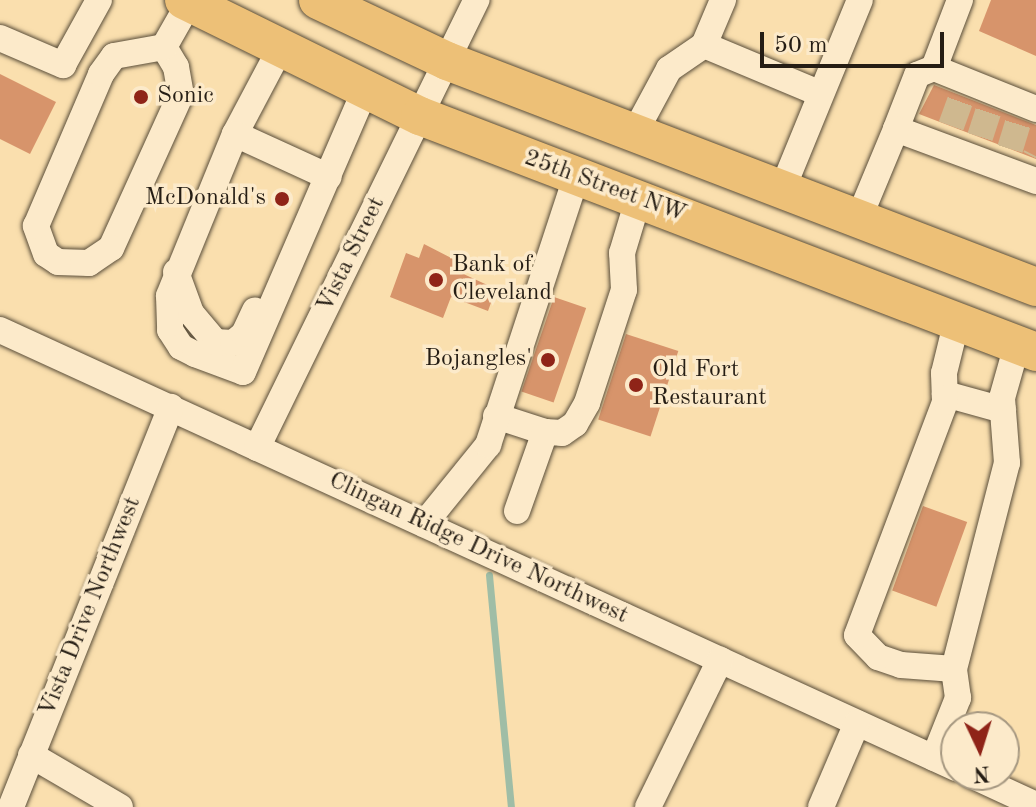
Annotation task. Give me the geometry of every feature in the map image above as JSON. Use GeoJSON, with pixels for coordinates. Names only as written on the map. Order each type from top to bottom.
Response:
{"type":"FeatureCollection","features":[{"type":"Feature","properties":{"kind":"highway"},"geometry":{"type":"LineString","coordinates":[[318,0],[447,61],[1036,287]]}},
{"type":"Feature","properties":{"kind":"highway","name":"25th Street NW"},"geometry":{"type":"LineString","coordinates":[[186,1],[420,116],[1027,348]]}},
{"type":"Feature","properties":{"kind":"street"},"geometry":{"type":"LineString","coordinates":[[63,65],[99,0]]}},
{"type":"Feature","properties":{"kind":"street","name":"Vista Street"},"geometry":{"type":"LineString","coordinates":[[257,448],[476,0]]}},
{"type":"Feature","properties":{"kind":"street"},"geometry":{"type":"LineString","coordinates":[[634,134],[669,69],[704,45],[723,0]]}},
{"type":"Feature","properties":{"kind":"street"},"geometry":{"type":"LineString","coordinates":[[782,190],[819,93],[860,0]]}},
{"type":"Feature","properties":{"kind":"street"},"geometry":{"type":"LineString","coordinates":[[859,218],[917,75],[934,68],[960,0]]}},
{"type":"Feature","properties":{"kind":"street"},"geometry":{"type":"LineString","coordinates":[[164,47],[186,1]]}},
{"type":"Feature","properties":{"kind":"street"},"geometry":{"type":"LineString","coordinates":[[0,38],[97,83]]}},
{"type":"Feature","properties":{"kind":"street"},"geometry":{"type":"LineString","coordinates":[[704,45],[819,93]]}},
{"type":"Feature","properties":{"kind":"street"},"geometry":{"type":"LineString","coordinates":[[164,47],[176,67],[181,94],[111,248],[89,263],[73,265],[46,254],[36,226],[97,83],[114,56],[164,47]]}},
{"type":"Feature","properties":{"kind":"street"},"geometry":{"type":"LineString","coordinates":[[280,49],[235,134],[176,272],[167,310],[175,338],[181,347],[286,389]]}},
{"type":"Feature","properties":{"kind":"street"},"geometry":{"type":"LineString","coordinates":[[934,68],[965,88],[1027,110]]}},
{"type":"Feature","properties":{"kind":"street"},"geometry":{"type":"LineString","coordinates":[[243,372],[365,90]]}},
{"type":"Feature","properties":{"kind":"street"},"geometry":{"type":"LineString","coordinates":[[896,129],[947,136],[1023,167]]}},
{"type":"Feature","properties":{"kind":"street"},"geometry":{"type":"LineString","coordinates":[[235,134],[329,177]]}},
{"type":"Feature","properties":{"kind":"street"},"geometry":{"type":"LineString","coordinates":[[424,524],[488,445],[501,418],[576,178]]}},
{"type":"Feature","properties":{"kind":"street"},"geometry":{"type":"LineString","coordinates":[[501,418],[545,432],[562,433],[575,424],[587,403],[624,290],[622,253],[638,200]]}},
{"type":"Feature","properties":{"kind":"street"},"geometry":{"type":"LineString","coordinates":[[176,272],[201,329],[215,342],[233,343],[244,334],[300,215],[316,206]]}},
{"type":"Feature","properties":{"kind":"street"},"geometry":{"type":"LineString","coordinates":[[954,669],[878,657],[857,635],[945,394],[944,373],[957,320]]}},
{"type":"Feature","properties":{"kind":"street"},"geometry":{"type":"LineString","coordinates":[[501,418],[521,413],[546,419],[570,416],[601,333],[613,325]]}},
{"type":"Feature","properties":{"kind":"street","name":"Clingan Ridge Drive Northwest"},"geometry":{"type":"LineString","coordinates":[[0,330],[940,761]]}},
{"type":"Feature","properties":{"kind":"street"},"geometry":{"type":"LineString","coordinates":[[955,711],[958,698],[954,669],[1007,463],[1003,410],[1027,348]]}},
{"type":"Feature","properties":{"kind":"street"},"geometry":{"type":"LineString","coordinates":[[945,394],[1003,410]]}},
{"type":"Feature","properties":{"kind":"street","name":"Vista Drive Northwest"},"geometry":{"type":"LineString","coordinates":[[11,807],[171,407]]}},
{"type":"Feature","properties":{"kind":"street"},"geometry":{"type":"LineString","coordinates":[[517,511],[545,432]]}},
{"type":"Feature","properties":{"kind":"street"},"geometry":{"type":"LineString","coordinates":[[648,807],[720,660]]}},
{"type":"Feature","properties":{"kind":"street"},"geometry":{"type":"LineString","coordinates":[[821,807],[857,723]]}},
{"type":"Feature","properties":{"kind":"street"},"geometry":{"type":"LineString","coordinates":[[31,755],[120,807]]}},
{"type":"Feature","properties":{"kind":"street"},"geometry":{"type":"LineString","coordinates":[[1006,791],[1036,805]]}},
{"type":"Feature","properties":{"kind":"building"},"geometry":{"type":"Polygon","coordinates":[[[991,0],[1036,0],[1036,56],[979,31],[991,0]]]}},
{"type":"Feature","properties":{"kind":"building"},"geometry":{"type":"Polygon","coordinates":[[[0,74],[56,102],[30,154],[0,139],[0,74]]]}},
{"type":"Feature","properties":{"kind":"building"},"geometry":{"type":"Polygon","coordinates":[[[934,85],[1036,125],[1036,159],[919,114],[934,85]]]}},
{"type":"Feature","properties":{"kind":"building","name":"Bank of Cleveland"},"geometry":{"type":"Polygon","coordinates":[[[424,244],[461,263],[457,271],[496,289],[488,311],[451,297],[443,318],[390,297],[406,253],[419,258],[424,244]]]}},
{"type":"Feature","properties":{"kind":"building","name":"Bojangles'"},"geometry":{"type":"Polygon","coordinates":[[[554,297],[586,308],[554,403],[521,392],[554,297]]]}},
{"type":"Feature","properties":{"kind":"building","name":"Old Fort Restaurant"},"geometry":{"type":"Polygon","coordinates":[[[626,334],[678,351],[650,437],[598,420],[626,334]]]}},
{"type":"Feature","properties":{"kind":"building"},"geometry":{"type":"Polygon","coordinates":[[[923,506],[967,522],[936,607],[892,591],[923,506]]]}},
{"type":"Feature","properties":{"kind":"waterway"},"geometry":{"type":"LineString","coordinates":[[489,575],[511,807]]}},
{"type":"Feature","properties":{"kind":"tunnel"},"geometry":{"type":"LineString","coordinates":[[951,126],[962,95]]}},
{"type":"Feature","properties":{"kind":"tunnel"},"geometry":{"type":"LineString","coordinates":[[980,137],[990,106]]}},
{"type":"Feature","properties":{"kind":"tunnel"},"geometry":{"type":"LineString","coordinates":[[1010,149],[1020,117]]}},
{"type":"Feature","properties":{"kind":"place","name":"Sonic"},"geometry":{"type":"Point","coordinates":[141,97]}},
{"type":"Feature","properties":{"kind":"place","name":"McDonald's"},"geometry":{"type":"Point","coordinates":[282,199]}},
{"type":"Feature","properties":{"kind":"place","name":"Bank of Cleveland"},"geometry":{"type":"Point","coordinates":[436,280]}},
{"type":"Feature","properties":{"kind":"place","name":"Bojangles'"},"geometry":{"type":"Point","coordinates":[548,360]}},
{"type":"Feature","properties":{"kind":"place","name":"Old Fort Restaurant"},"geometry":{"type":"Point","coordinates":[636,385]}}]}
